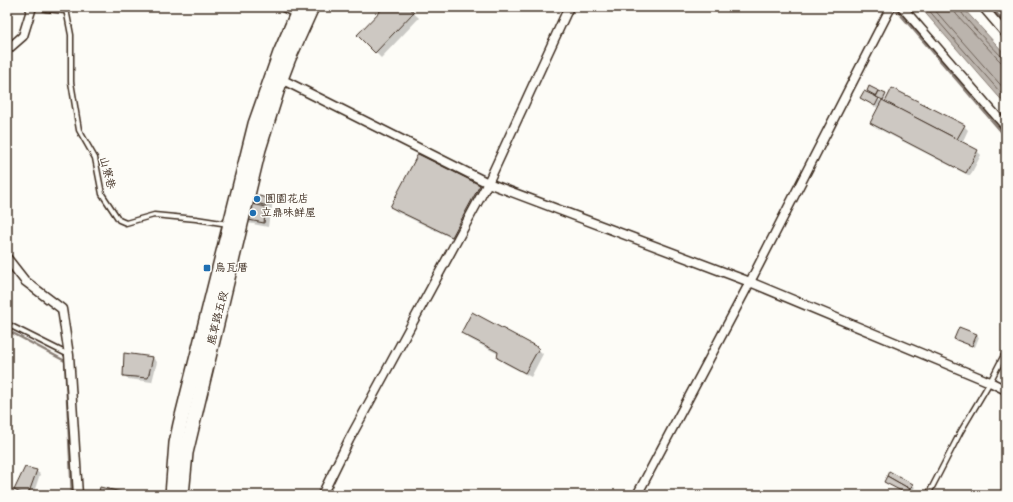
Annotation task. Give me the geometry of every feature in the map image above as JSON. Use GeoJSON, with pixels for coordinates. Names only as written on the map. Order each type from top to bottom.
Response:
{"type":"FeatureCollection","features":[{"type":"Feature","properties":{"kind":"main road","name":"鹿草路五段"},"geometry":{"type":"LineString","coordinates":[[182,495],[186,453],[236,225],[255,124],[280,53],[301,14],[312,7]]}},
{"type":"Feature","properties":{"kind":"main road","name":"鹿草路五段"},"geometry":{"type":"LineString","coordinates":[[172,495],[176,443],[180,424],[236,225],[301,14]]}},
{"type":"Feature","properties":{"kind":"street"},"geometry":{"type":"LineString","coordinates":[[7,50],[23,36],[32,7]]}},
{"type":"Feature","properties":{"kind":"street"},"geometry":{"type":"LineString","coordinates":[[46,7],[66,8]]}},
{"type":"Feature","properties":{"kind":"street"},"geometry":{"type":"LineString","coordinates":[[322,495],[349,440],[488,183],[569,7]]}},
{"type":"Feature","properties":{"kind":"street"},"geometry":{"type":"LineString","coordinates":[[637,495],[750,282],[891,7]]}},
{"type":"Feature","properties":{"kind":"street"},"geometry":{"type":"LineString","coordinates":[[902,7],[1006,127]]}},
{"type":"Feature","properties":{"kind":"street"},"geometry":{"type":"LineString","coordinates":[[983,7],[1006,34]]}},
{"type":"Feature","properties":{"kind":"street"},"geometry":{"type":"LineString","coordinates":[[281,79],[488,183],[750,282],[1006,390]]}},
{"type":"Feature","properties":{"kind":"street"},"geometry":{"type":"LineString","coordinates":[[7,258],[25,281],[62,309],[69,355],[78,495]]}},
{"type":"Feature","properties":{"kind":"lane"},"geometry":{"type":"LineString","coordinates":[[279,7],[301,14]]}},
{"type":"Feature","properties":{"kind":"lane","name":"山寮巷"},"geometry":{"type":"LineString","coordinates":[[66,8],[71,35],[71,82],[79,130],[94,158],[102,194],[119,220],[126,222],[154,215],[236,225]]}},
{"type":"Feature","properties":{"kind":"lane"},"geometry":{"type":"LineString","coordinates":[[7,324],[69,355]]}},
{"type":"Feature","properties":{"kind":"lane"},"geometry":{"type":"LineString","coordinates":[[928,495],[1006,351]]}},
{"type":"Feature","properties":{"kind":"water"},"geometry":{"type":"Polygon","coordinates":[[[920,7],[962,7],[1006,55],[1006,105],[920,7]]]}},
{"type":"Feature","properties":{"kind":"building"},"geometry":{"type":"Polygon","coordinates":[[[384,7],[408,7],[414,12],[375,53],[357,35],[384,7]]]}},
{"type":"Feature","properties":{"kind":"building"},"geometry":{"type":"Polygon","coordinates":[[[869,86],[879,91],[876,96],[867,91],[869,86]]]}},
{"type":"Feature","properties":{"kind":"building"},"geometry":{"type":"Polygon","coordinates":[[[892,88],[965,125],[957,139],[885,102],[892,88]]]}},
{"type":"Feature","properties":{"kind":"building"},"geometry":{"type":"Polygon","coordinates":[[[864,91],[879,98],[875,106],[860,98],[864,91]]]}},
{"type":"Feature","properties":{"kind":"building"},"geometry":{"type":"Polygon","coordinates":[[[879,91],[886,94],[883,100],[876,97],[879,91]]]}},
{"type":"Feature","properties":{"kind":"building"},"geometry":{"type":"Polygon","coordinates":[[[882,100],[978,150],[966,173],[870,123],[882,100]]]}},
{"type":"Feature","properties":{"kind":"building"},"geometry":{"type":"Polygon","coordinates":[[[418,154],[480,185],[452,237],[390,207],[418,154]]]}},
{"type":"Feature","properties":{"kind":"building","name":"圓園花店"},"geometry":{"type":"Polygon","coordinates":[[[247,192],[269,199],[268,206],[244,200],[247,192]]]}},
{"type":"Feature","properties":{"kind":"building","name":"立鼎味鮮屋"},"geometry":{"type":"Polygon","coordinates":[[[243,202],[266,207],[264,223],[238,218],[243,202]]]}},
{"type":"Feature","properties":{"kind":"building"},"geometry":{"type":"Polygon","coordinates":[[[472,312],[539,348],[525,373],[497,358],[498,352],[461,333],[472,312]]]}},
{"type":"Feature","properties":{"kind":"building"},"geometry":{"type":"Polygon","coordinates":[[[959,327],[977,334],[972,346],[954,339],[959,327]]]}},
{"type":"Feature","properties":{"kind":"building"},"geometry":{"type":"Polygon","coordinates":[[[124,353],[153,357],[148,378],[123,376],[124,353]]]}},
{"type":"Feature","properties":{"kind":"building"},"geometry":{"type":"Polygon","coordinates":[[[25,467],[37,470],[28,495],[14,490],[25,467]]]}},
{"type":"Feature","properties":{"kind":"building"},"geometry":{"type":"Polygon","coordinates":[[[889,471],[913,484],[910,489],[887,476],[889,471]]]}},
{"type":"Feature","properties":{"kind":"building"},"geometry":{"type":"Polygon","coordinates":[[[887,476],[910,489],[907,494],[884,482],[887,476]]]}},
{"type":"Feature","properties":{"kind":"building"},"geometry":{"type":"Polygon","coordinates":[[[100,487],[121,492],[120,495],[98,495],[100,487]]]}},
{"type":"Feature","properties":{"kind":"waterway"},"geometry":{"type":"LineString","coordinates":[[894,7],[1006,137]]}},
{"type":"Feature","properties":{"kind":"waterway"},"geometry":{"type":"LineString","coordinates":[[991,7],[1006,24]]}},
{"type":"Feature","properties":{"kind":"waterway"},"geometry":{"type":"LineString","coordinates":[[7,330],[65,361],[72,495]]}},
{"type":"Feature","properties":{"kind":"place","name":"圓園花店"},"geometry":{"type":"Point","coordinates":[257,199]}},
{"type":"Feature","properties":{"kind":"place","name":"立鼎味鮮屋"},"geometry":{"type":"Point","coordinates":[253,213]}},
{"type":"Feature","properties":{"kind":"place","name":"烏瓦厝"},"geometry":{"type":"Point","coordinates":[207,268]}}]}
